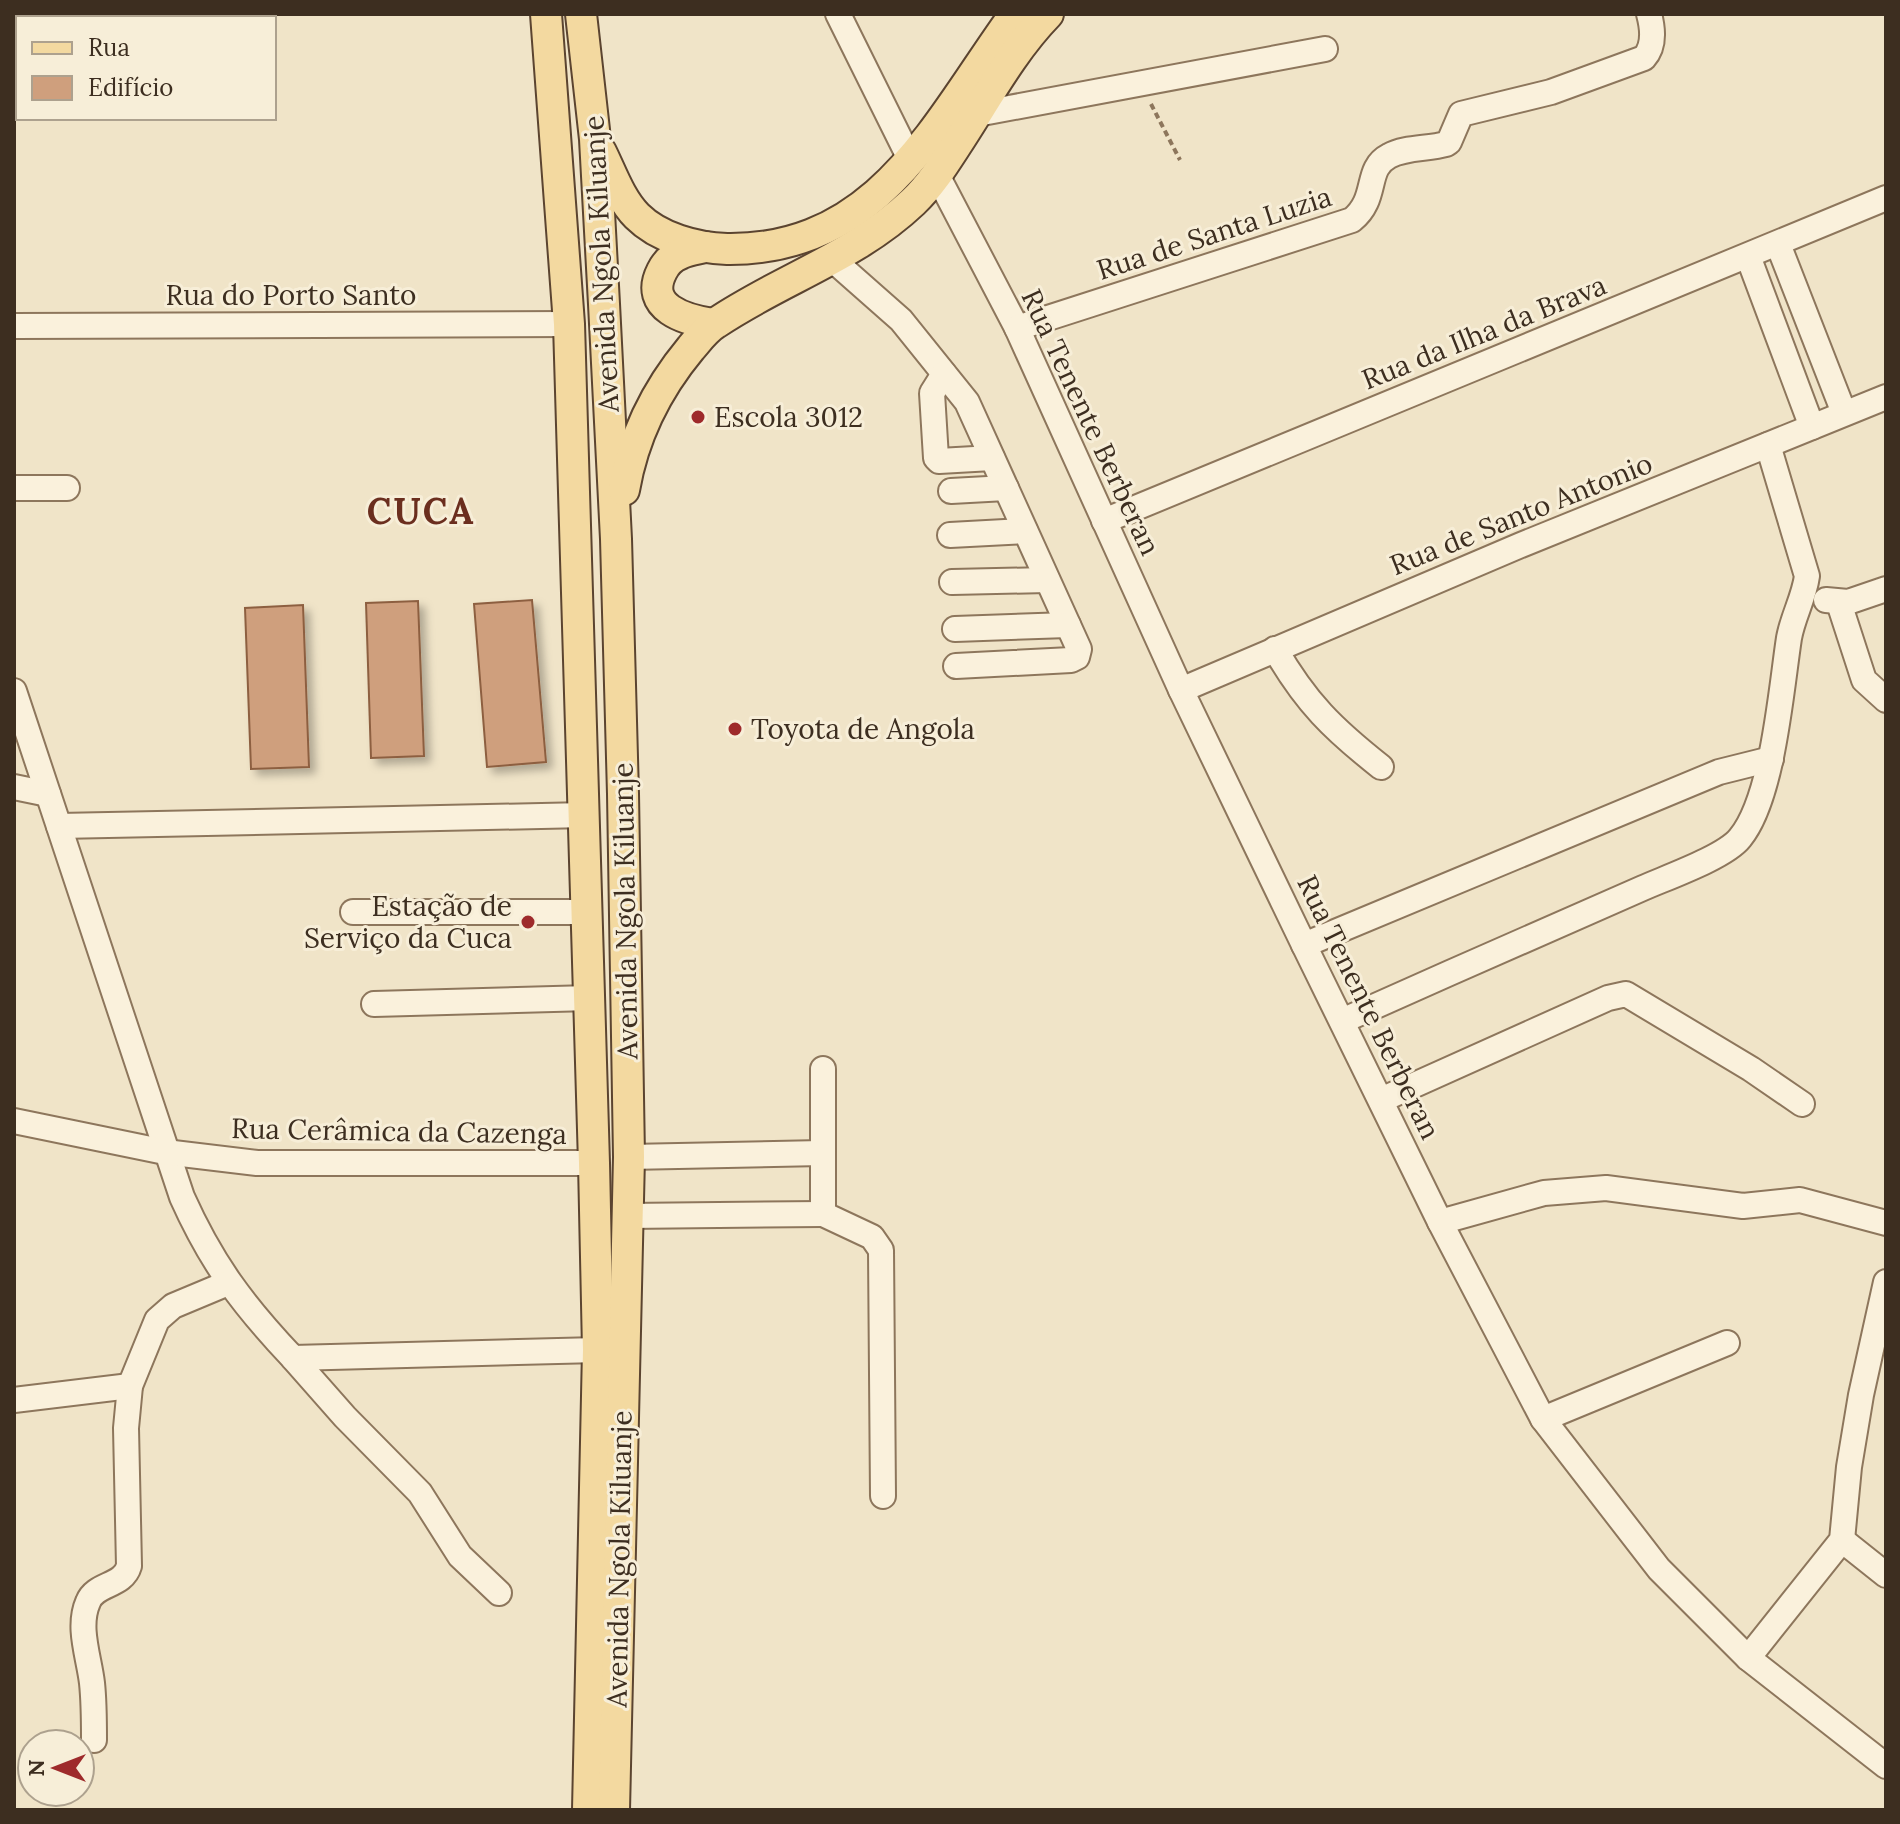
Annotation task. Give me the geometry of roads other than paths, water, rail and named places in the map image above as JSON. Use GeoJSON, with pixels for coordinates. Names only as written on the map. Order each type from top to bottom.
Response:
{"type":"FeatureCollection","features":[{"type":"Feature","properties":{"kind":"main road","name":"Avenida Ngola Kiluanje"},"geometry":{"type":"LineString","coordinates":[[546,14],[569,324],[586,815],[598,1350],[588,1810]]}},
{"type":"Feature","properties":{"kind":"main road","name":"Avenida Ngola Kiluanje"},"geometry":{"type":"LineString","coordinates":[[581,14],[595,139],[616,539],[629,1157],[614,1810]]}},
{"type":"Feature","properties":{"kind":"main road"},"geometry":{"type":"LineString","coordinates":[[616,539],[628,465],[645,416],[676,366],[713,324],[833,260],[914,201],[924,168],[1015,14]]}},
{"type":"Feature","properties":{"kind":"main road"},"geometry":{"type":"LineString","coordinates":[[595,139],[621,193],[636,215],[669,236],[705,247],[757,249],[793,241],[824,231],[879,192],[924,168],[977,114],[1010,60],[1048,14]]}},
{"type":"Feature","properties":{"kind":"main road"},"geometry":{"type":"LineString","coordinates":[[705,247],[679,254],[668,262],[658,283],[659,295],[668,309],[680,316],[713,324]]}},
{"type":"Feature","properties":{"kind":"street"},"geometry":{"type":"LineString","coordinates":[[14,15],[82,14]]}},
{"type":"Feature","properties":{"kind":"street","name":"Rua Tenente Berberan"},"geometry":{"type":"LineString","coordinates":[[838,14],[1017,328],[1181,690],[1440,1222],[1543,1419],[1659,1569],[1748,1658],[1886,1766]]}},
{"type":"Feature","properties":{"kind":"street","name":"Rua de Santa Luzia"},"geometry":{"type":"LineString","coordinates":[[1017,328],[1352,220],[1363,211],[1369,200],[1374,171],[1380,161],[1392,154],[1446,144],[1461,114],[1551,92],[1638,62],[1649,52],[1652,27],[1649,14]]}},
{"type":"Feature","properties":{"kind":"street"},"geometry":{"type":"LineString","coordinates":[[977,114],[1325,49]]}},
{"type":"Feature","properties":{"kind":"street","name":"Rua da Ilha da Brava"},"geometry":{"type":"LineString","coordinates":[[1104,521],[1886,198]]}},
{"type":"Feature","properties":{"kind":"street"},"geometry":{"type":"LineString","coordinates":[[1778,244],[1844,413]]}},
{"type":"Feature","properties":{"kind":"street"},"geometry":{"type":"LineString","coordinates":[[1748,256],[1812,427]]}},
{"type":"Feature","properties":{"kind":"street"},"geometry":{"type":"LineString","coordinates":[[833,260],[901,320],[967,402],[1079,649],[1077,657],[1071,660],[956,666]]}},
{"type":"Feature","properties":{"kind":"street","name":"Rua do Porto Santo"},"geometry":{"type":"LineString","coordinates":[[14,326],[569,324]]}},
{"type":"Feature","properties":{"kind":"street"},"geometry":{"type":"LineString","coordinates":[[944,374],[932,393],[936,458],[939,461],[992,458]]}},
{"type":"Feature","properties":{"kind":"street","name":"Rua de Santo Antonio"},"geometry":{"type":"LineString","coordinates":[[1181,690],[1507,551],[1886,397]]}},
{"type":"Feature","properties":{"kind":"street"},"geometry":{"type":"LineString","coordinates":[[1342,1021],[1721,852],[1739,840],[1751,821],[1771,759],[1790,630],[1804,594],[1807,576],[1768,445]]}},
{"type":"Feature","properties":{"kind":"street"},"geometry":{"type":"LineString","coordinates":[[14,488],[67,488]]}},
{"type":"Feature","properties":{"kind":"street"},"geometry":{"type":"LineString","coordinates":[[951,491],[1006,488]]}},
{"type":"Feature","properties":{"kind":"street"},"geometry":{"type":"LineString","coordinates":[[950,535],[1025,531]]}},
{"type":"Feature","properties":{"kind":"street"},"geometry":{"type":"LineString","coordinates":[[952,582],[1047,580]]}},
{"type":"Feature","properties":{"kind":"street"},"geometry":{"type":"LineString","coordinates":[[1804,594],[1839,603],[1861,599],[1886,589]]}},
{"type":"Feature","properties":{"kind":"street"},"geometry":{"type":"LineString","coordinates":[[1839,603],[1864,680],[1886,700]]}},
{"type":"Feature","properties":{"kind":"street"},"geometry":{"type":"LineString","coordinates":[[955,629],[1068,625]]}},
{"type":"Feature","properties":{"kind":"street"},"geometry":{"type":"LineString","coordinates":[[1275,649],[1313,708],[1340,735],[1381,767]]}},
{"type":"Feature","properties":{"kind":"street"},"geometry":{"type":"LineString","coordinates":[[14,691],[165,1152],[198,1233],[228,1283],[345,1417],[420,1493],[460,1556],[499,1593]]}},
{"type":"Feature","properties":{"kind":"street"},"geometry":{"type":"LineString","coordinates":[[1304,945],[1719,772],[1771,759]]}},
{"type":"Feature","properties":{"kind":"street"},"geometry":{"type":"LineString","coordinates":[[14,787],[48,794]]}},
{"type":"Feature","properties":{"kind":"street"},"geometry":{"type":"LineString","coordinates":[[59,826],[586,815]]}},
{"type":"Feature","properties":{"kind":"street"},"geometry":{"type":"LineString","coordinates":[[353,912],[588,912]]}},
{"type":"Feature","properties":{"kind":"street"},"geometry":{"type":"LineString","coordinates":[[1381,1100],[1608,998],[1626,994],[1751,1069],[1802,1104]]}},
{"type":"Feature","properties":{"kind":"street"},"geometry":{"type":"LineString","coordinates":[[374,1004],[590,998]]}},
{"type":"Feature","properties":{"kind":"street"},"geometry":{"type":"LineString","coordinates":[[823,1069],[823,1214]]}},
{"type":"Feature","properties":{"kind":"street","name":"Rua Cerâmica da Cazenga"},"geometry":{"type":"LineString","coordinates":[[14,1121],[165,1152],[291,1165],[594,1163]]}},
{"type":"Feature","properties":{"kind":"street"},"geometry":{"type":"LineString","coordinates":[[629,1157],[822,1153]]}},
{"type":"Feature","properties":{"kind":"street"},"geometry":{"type":"LineString","coordinates":[[1440,1222],[1544,1193],[1606,1188],[1743,1206],[1800,1200],[1886,1223]]}},
{"type":"Feature","properties":{"kind":"street"},"geometry":{"type":"LineString","coordinates":[[627,1216],[823,1214],[872,1237],[881,1250],[883,1496]]}},
{"type":"Feature","properties":{"kind":"street"},"geometry":{"type":"LineString","coordinates":[[1748,1658],[1842,1540],[1849,1467],[1861,1395],[1886,1282]]}},
{"type":"Feature","properties":{"kind":"street"},"geometry":{"type":"LineString","coordinates":[[94,1728],[84,1616],[91,1595],[122,1579],[129,1566],[126,1428],[130,1386],[157,1320],[173,1306],[228,1283]]}},
{"type":"Feature","properties":{"kind":"street"},"geometry":{"type":"LineString","coordinates":[[1543,1419],[1727,1343]]}},
{"type":"Feature","properties":{"kind":"street"},"geometry":{"type":"LineString","coordinates":[[293,1358],[598,1350]]}},
{"type":"Feature","properties":{"kind":"street"},"geometry":{"type":"LineString","coordinates":[[14,1400],[130,1386]]}},
{"type":"Feature","properties":{"kind":"street"},"geometry":{"type":"LineString","coordinates":[[1842,1540],[1886,1575]]}},
{"type":"Feature","properties":{"kind":"place","name":"Escola 3012"},"geometry":{"type":"Point","coordinates":[698,417]}},
{"type":"Feature","properties":{"kind":"place","name":"Toyota de Angola"},"geometry":{"type":"Point","coordinates":[735,729]}},
{"type":"Feature","properties":{"kind":"place","name":"Estação de Serviço da Cuca"},"geometry":{"type":"Point","coordinates":[528,922]}},
{"type":"Feature","properties":{"kind":"district","name":"CUCA"},"geometry":{"type":"Point","coordinates":[421,511]}}]}
